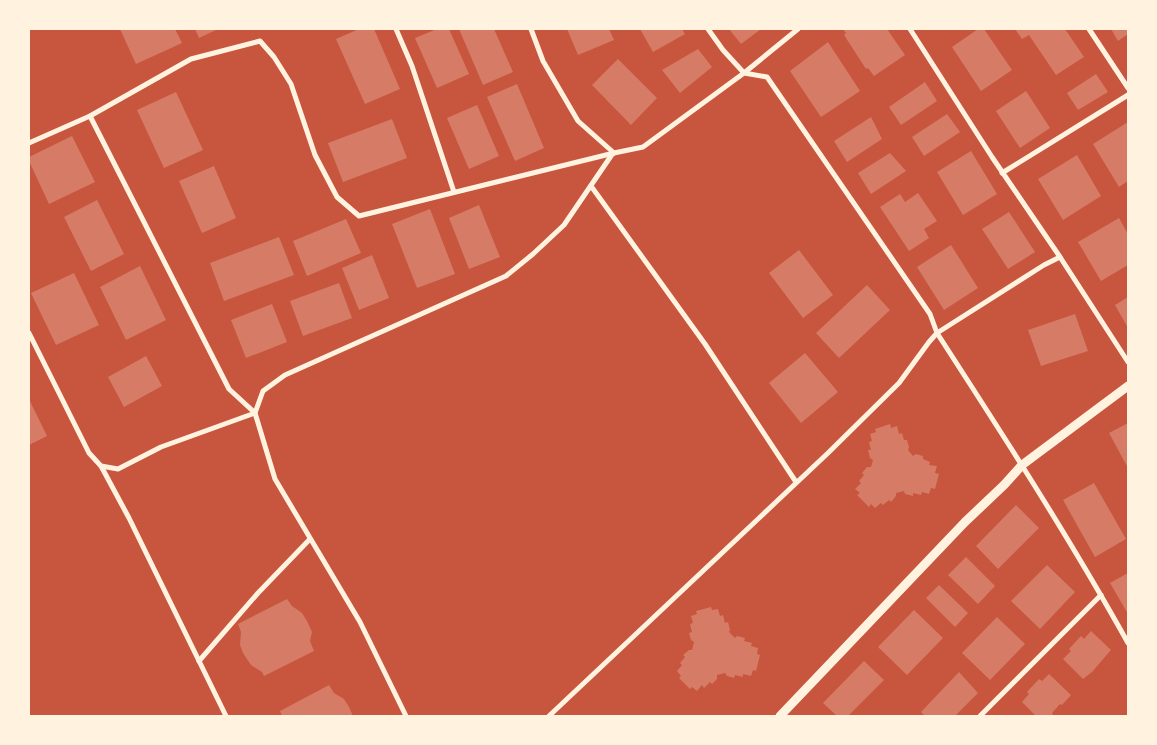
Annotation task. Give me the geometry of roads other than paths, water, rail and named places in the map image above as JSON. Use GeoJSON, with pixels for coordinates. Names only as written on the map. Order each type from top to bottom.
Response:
{"type":"FeatureCollection","features":[{"type":"Feature","properties":{"kind":"street"},"geometry":{"type":"LineString","coordinates":[[396,29],[412,66],[454,192]]}},
{"type":"Feature","properties":{"kind":"street"},"geometry":{"type":"LineString","coordinates":[[531,29],[543,61],[578,121],[614,153]]}},
{"type":"Feature","properties":{"kind":"street"},"geometry":{"type":"LineString","coordinates":[[708,29],[723,50],[744,72],[767,77],[930,314],[937,333],[1022,465],[1128,643]]}},
{"type":"Feature","properties":{"kind":"street"},"geometry":{"type":"LineString","coordinates":[[29,143],[90,116],[191,59],[260,41],[274,57],[291,84],[315,155],[337,197],[359,216],[643,147],[744,72],[798,29]]}},
{"type":"Feature","properties":{"kind":"street"},"geometry":{"type":"LineString","coordinates":[[910,29],[1002,173],[1060,257],[1128,362]]}},
{"type":"Feature","properties":{"kind":"street"},"geometry":{"type":"LineString","coordinates":[[1088,29],[1128,88]]}},
{"type":"Feature","properties":{"kind":"street"},"geometry":{"type":"LineString","coordinates":[[1002,173],[1128,95]]}},
{"type":"Feature","properties":{"kind":"street"},"geometry":{"type":"LineString","coordinates":[[90,116],[229,389],[255,413],[275,479],[360,622],[406,716]]}},
{"type":"Feature","properties":{"kind":"street"},"geometry":{"type":"LineString","coordinates":[[255,413],[263,391],[285,375],[506,276],[533,254],[564,224],[614,153]]}},
{"type":"Feature","properties":{"kind":"street"},"geometry":{"type":"LineString","coordinates":[[591,186],[705,344],[796,482]]}},
{"type":"Feature","properties":{"kind":"street"},"geometry":{"type":"LineString","coordinates":[[551,715],[899,382],[937,333],[1044,265],[1060,257]]}},
{"type":"Feature","properties":{"kind":"street"},"geometry":{"type":"LineString","coordinates":[[29,333],[89,453],[101,466],[130,518],[226,716]]}},
{"type":"Feature","properties":{"kind":"street"},"geometry":{"type":"LineString","coordinates":[[780,716],[958,529],[1022,465],[1128,386]]}},
{"type":"Feature","properties":{"kind":"street"},"geometry":{"type":"LineString","coordinates":[[101,466],[118,469],[161,447],[255,413]]}},
{"type":"Feature","properties":{"kind":"street"},"geometry":{"type":"LineString","coordinates":[[199,661],[258,593],[310,539]]}},
{"type":"Feature","properties":{"kind":"street"},"geometry":{"type":"LineString","coordinates":[[980,716],[1101,595]]}},
{"type":"Feature","properties":{"kind":"street"},"geometry":{"type":"LineString","coordinates":[[551,715],[559,716]]}}]}
